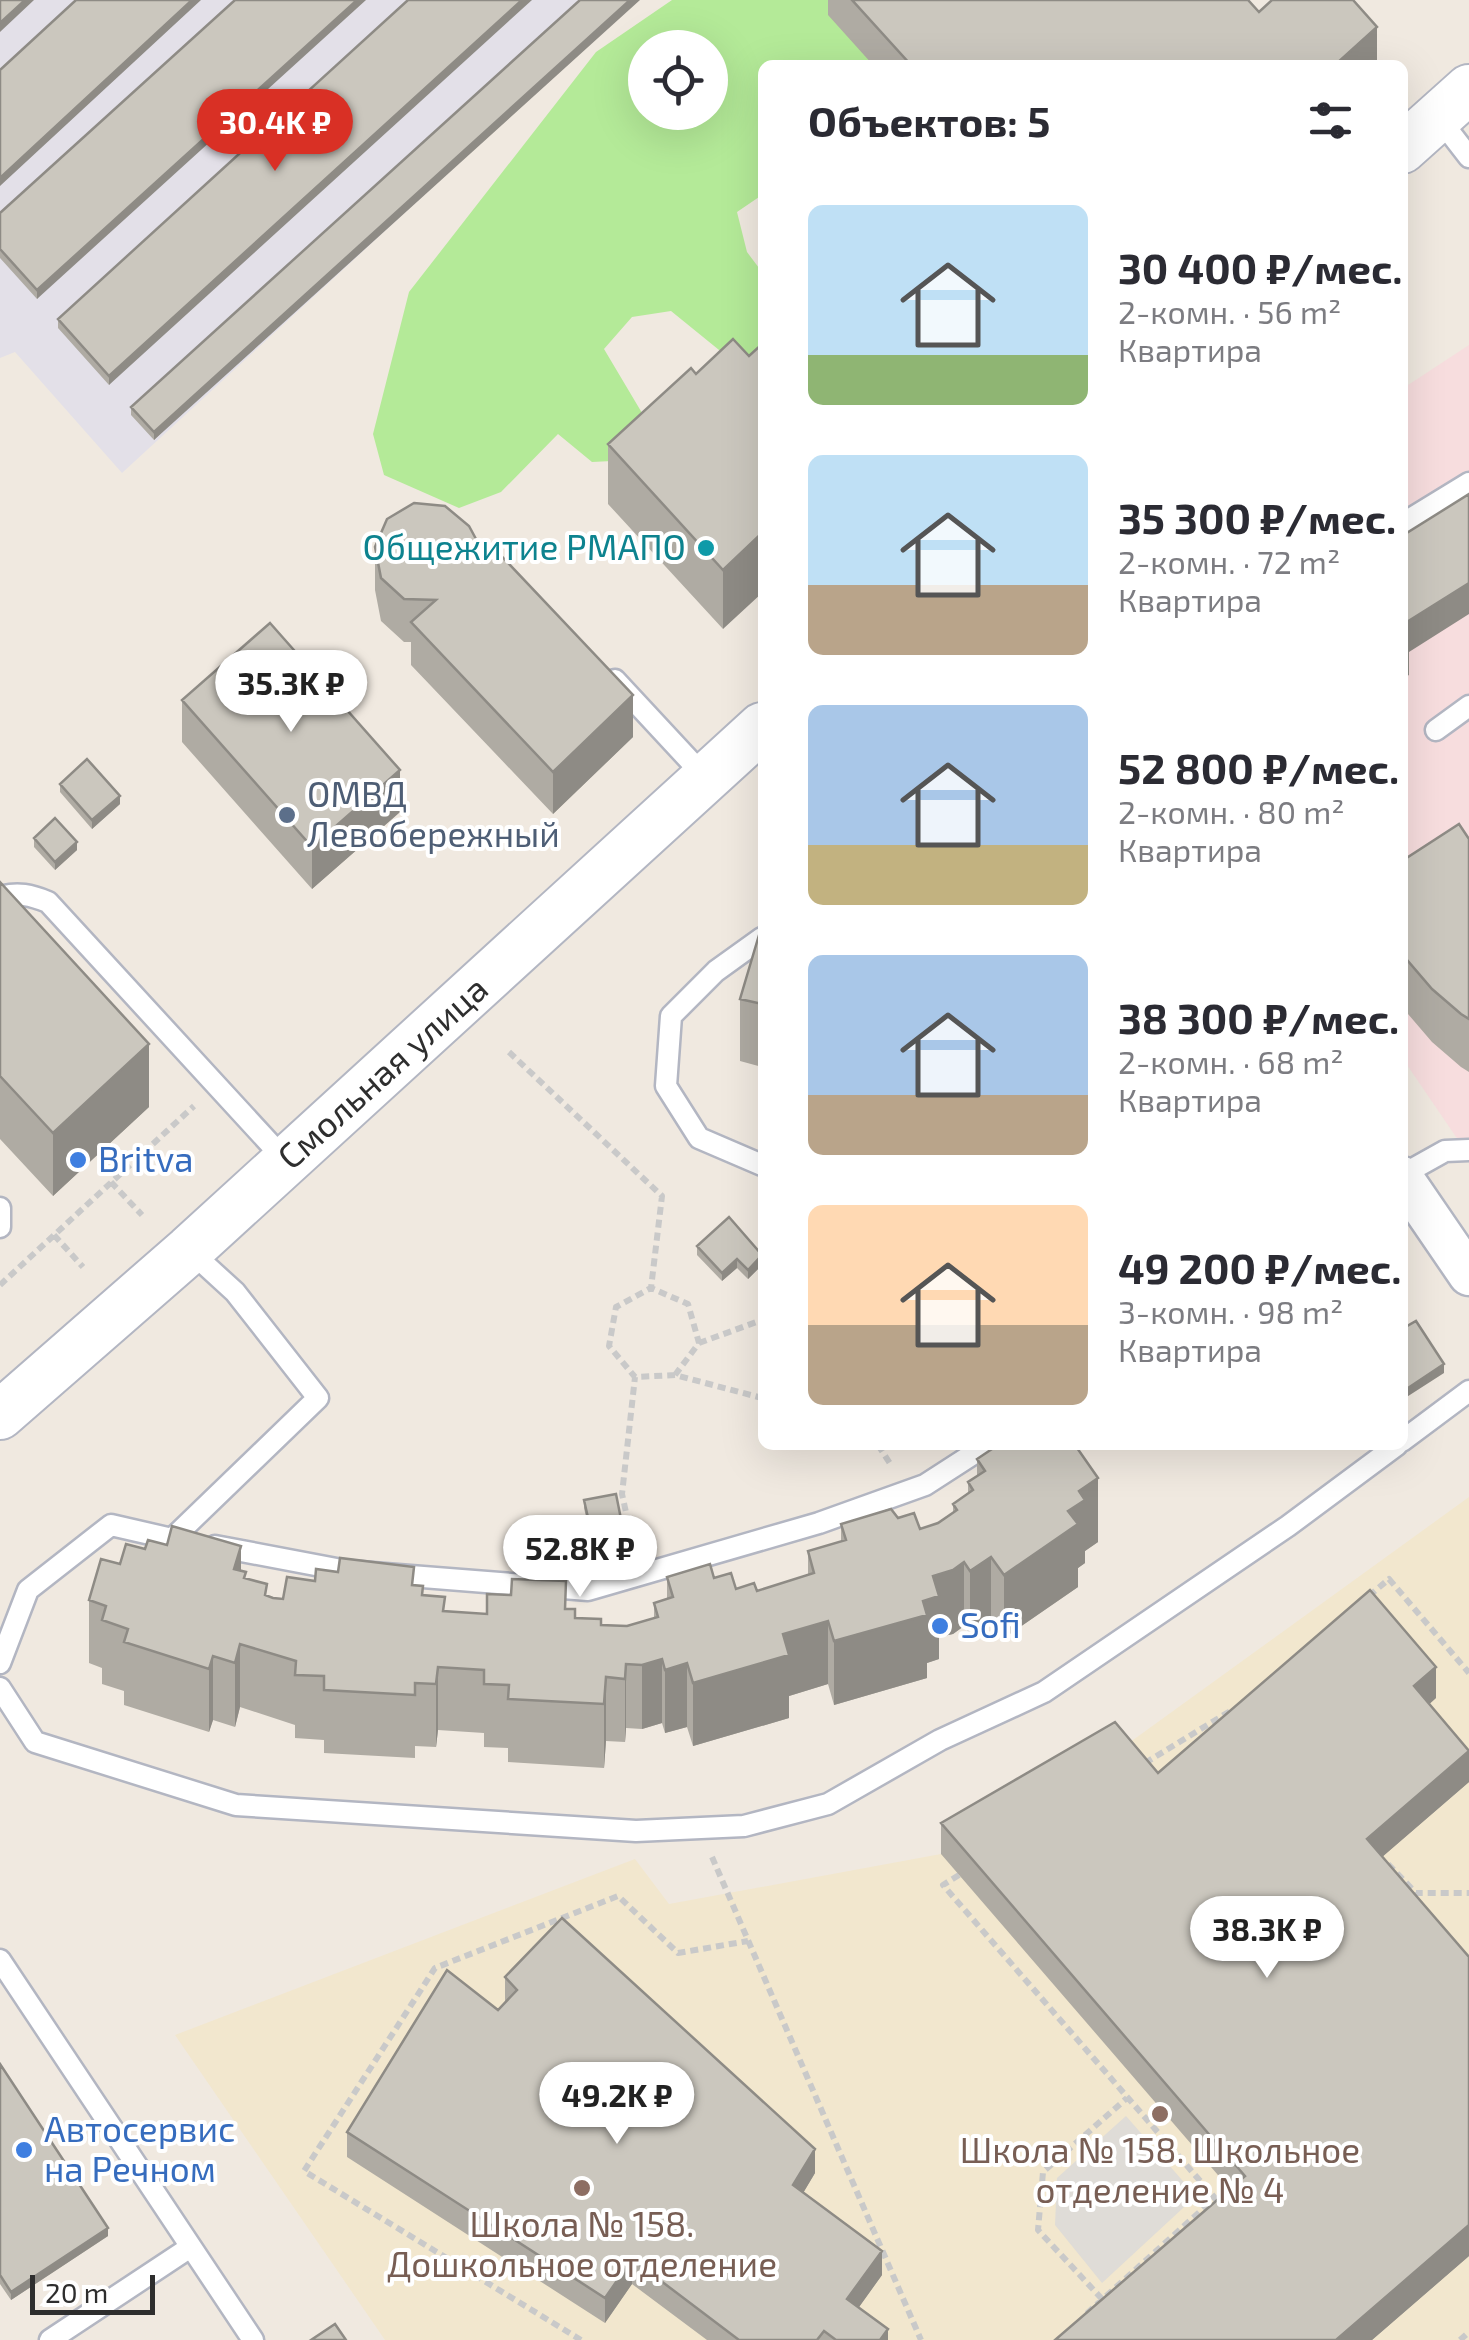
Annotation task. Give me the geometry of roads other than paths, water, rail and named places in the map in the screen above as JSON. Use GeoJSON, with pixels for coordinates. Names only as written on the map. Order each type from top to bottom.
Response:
{"type":"FeatureCollection","features":[{"type":"Feature","properties":{"kind":"street"},"geometry":{"type":"LineString","coordinates":[[1408,144],[1454,103]]}},
{"type":"Feature","properties":{"kind":"street","name":"Смольная улица"},"geometry":{"type":"LineString","coordinates":[[0,1415],[189,1250],[758,731]]}},
{"type":"Feature","properties":{"kind":"street"},"geometry":{"type":"LineString","coordinates":[[1408,1185],[1469,1275]]}},
{"type":"Feature","properties":{"kind":"lane"},"geometry":{"type":"LineString","coordinates":[[1454,103],[1469,157]]}},
{"type":"Feature","properties":{"kind":"lane"},"geometry":{"type":"LineString","coordinates":[[1408,520],[1469,483]]}},
{"type":"Feature","properties":{"kind":"lane"},"geometry":{"type":"LineString","coordinates":[[603,667],[706,778]]}},
{"type":"Feature","properties":{"kind":"lane"},"geometry":{"type":"LineString","coordinates":[[1436,730],[1469,706]]}},
{"type":"Feature","properties":{"kind":"lane"},"geometry":{"type":"LineString","coordinates":[[0,896],[32,895],[48,902],[286,1161]]}},
{"type":"Feature","properties":{"kind":"lane"},"geometry":{"type":"LineString","coordinates":[[758,941],[716,971],[671,1016],[666,1086],[699,1138],[758,1163]]}},
{"type":"Feature","properties":{"kind":"lane"},"geometry":{"type":"LineString","coordinates":[[1408,1173],[1445,1151],[1469,1150]]}},
{"type":"Feature","properties":{"kind":"lane"},"geometry":{"type":"LineString","coordinates":[[0,1208],[0,1227]]}},
{"type":"Feature","properties":{"kind":"lane"},"geometry":{"type":"LineString","coordinates":[[172,1539],[318,1398],[235,1292],[189,1250]]}},
{"type":"Feature","properties":{"kind":"lane"},"geometry":{"type":"LineString","coordinates":[[1408,1437],[1469,1391]]}},
{"type":"Feature","properties":{"kind":"lane"},"geometry":{"type":"LineString","coordinates":[[0,1662],[28,1590],[111,1526],[347,1571],[588,1590],[818,1523],[925,1485],[979,1450]]}},
{"type":"Feature","properties":{"kind":"lane"},"geometry":{"type":"LineString","coordinates":[[0,1688],[35,1742],[236,1805],[636,1831],[744,1826],[828,1804],[940,1740],[1044,1692],[1288,1526],[1391,1450]]}},
{"type":"Feature","properties":{"kind":"lane"},"geometry":{"type":"LineString","coordinates":[[0,1960],[253,2340]]}},
{"type":"Feature","properties":{"kind":"lane"},"geometry":{"type":"LineString","coordinates":[[50,2340],[189,2248]]}},
{"type":"Feature","properties":{"kind":"place","name":"Общежитие РМАПО"},"geometry":{"type":"Point","coordinates":[706,548]}},
{"type":"Feature","properties":{"kind":"place","name":"ОМВД Левобережный"},"geometry":{"type":"Point","coordinates":[287,815]}},
{"type":"Feature","properties":{"kind":"place","name":"Britva"},"geometry":{"type":"Point","coordinates":[78,1160]}},
{"type":"Feature","properties":{"kind":"place","name":"Sofi"},"geometry":{"type":"Point","coordinates":[940,1626]}},
{"type":"Feature","properties":{"kind":"place","name":"Школа № 158. Школьное отделение № 4"},"geometry":{"type":"Point","coordinates":[1160,2114]}},
{"type":"Feature","properties":{"kind":"place","name":"Автосервис на Речном"},"geometry":{"type":"Point","coordinates":[24,2150]}},
{"type":"Feature","properties":{"kind":"place","name":"Школа № 158. Дошкольное отделение"},"geometry":{"type":"Point","coordinates":[582,2188]}}]}
